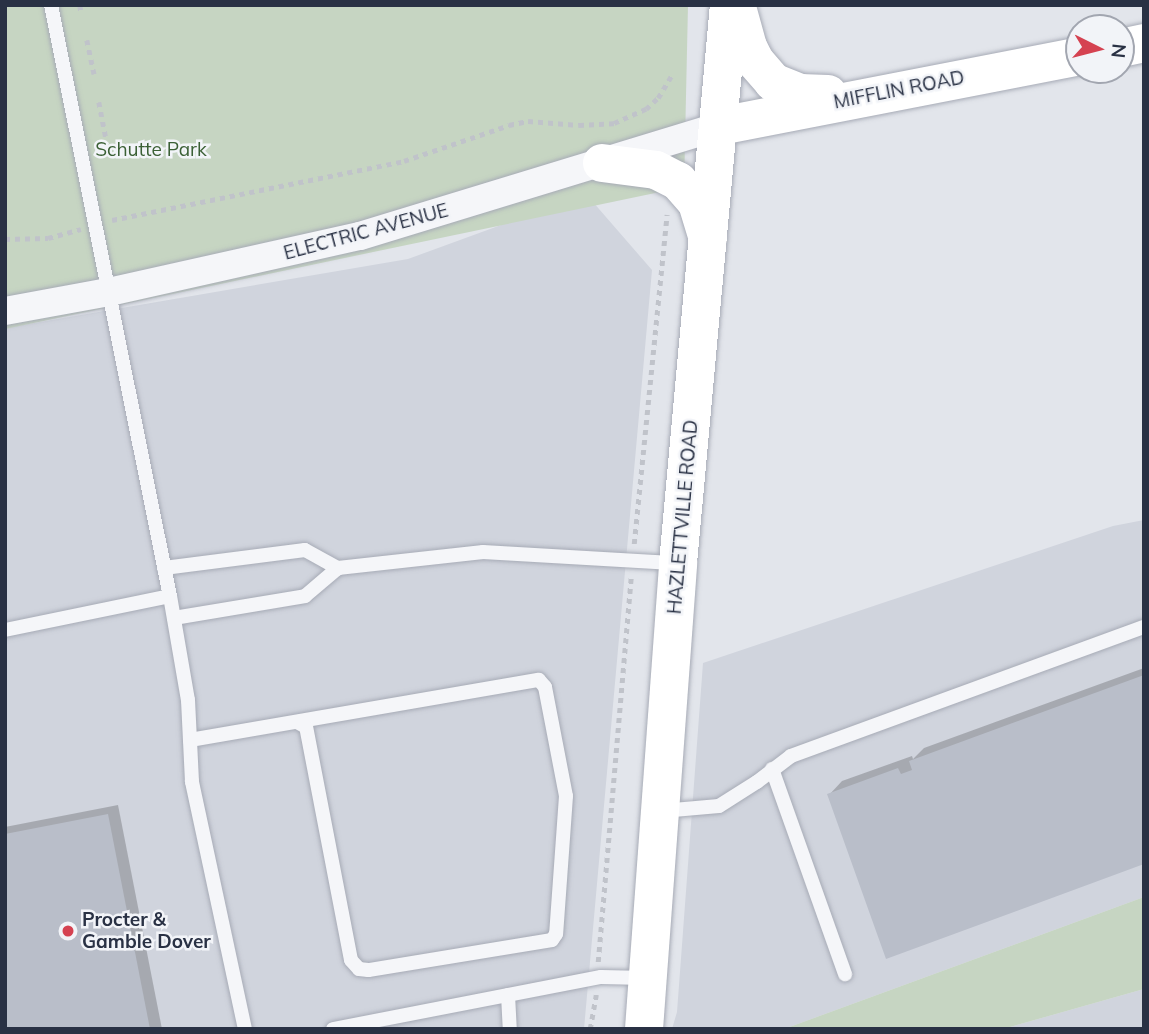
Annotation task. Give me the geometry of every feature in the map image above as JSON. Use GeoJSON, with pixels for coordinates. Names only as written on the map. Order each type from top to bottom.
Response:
{"type":"FeatureCollection","features":[{"type":"Feature","properties":{"kind":"main road","name":"HAZLETTVILLE ROAD"},"geometry":{"type":"LineString","coordinates":[[644,1029],[678,563],[729,5]]}},
{"type":"Feature","properties":{"kind":"main road"},"geometry":{"type":"LineString","coordinates":[[737,5],[748,47],[755,61],[779,86],[800,93],[865,96]]}},
{"type":"Feature","properties":{"kind":"main road","name":"MIFFLIN ROAD"},"geometry":{"type":"LineString","coordinates":[[720,126],[1065,59]]}},
{"type":"Feature","properties":{"kind":"main road"},"geometry":{"type":"LineString","coordinates":[[602,163],[656,170],[678,181],[696,203],[709,240]]}},
{"type":"Feature","properties":{"kind":"street","name":"ELECTRIC AVENUE"},"geometry":{"type":"LineString","coordinates":[[5,312],[109,292],[360,236],[720,126]]}},
{"type":"Feature","properties":{"kind":"lane"},"geometry":{"type":"LineString","coordinates":[[51,5],[170,596],[188,700],[192,782],[245,1029]]}},
{"type":"Feature","properties":{"kind":"lane"},"geometry":{"type":"LineString","coordinates":[[164,568],[305,550],[338,568]]}},
{"type":"Feature","properties":{"kind":"lane"},"geometry":{"type":"LineString","coordinates":[[174,618],[305,596],[338,568],[482,552],[678,563]]}},
{"type":"Feature","properties":{"kind":"lane"},"geometry":{"type":"LineString","coordinates":[[5,630],[170,596]]}},
{"type":"Feature","properties":{"kind":"lane"},"geometry":{"type":"LineString","coordinates":[[661,811],[719,806],[803,751],[1144,627]]}},
{"type":"Feature","properties":{"kind":"lane"},"geometry":{"type":"LineString","coordinates":[[190,740],[539,680],[545,687],[566,796],[556,934],[552,940],[368,970],[359,969],[351,960],[306,727],[297,722]]}},
{"type":"Feature","properties":{"kind":"lane"},"geometry":{"type":"LineString","coordinates":[[772,769],[845,974]]}},
{"type":"Feature","properties":{"kind":"lane"},"geometry":{"type":"LineString","coordinates":[[333,1029],[597,978],[648,978]]}},
{"type":"Feature","properties":{"kind":"lane"},"geometry":{"type":"LineString","coordinates":[[508,995],[510,1029]]}},
{"type":"Feature","properties":{"kind":"path"},"geometry":{"type":"LineString","coordinates":[[80,5],[81,12]]}},
{"type":"Feature","properties":{"kind":"path"},"geometry":{"type":"LineString","coordinates":[[87,40],[94,74]]}},
{"type":"Feature","properties":{"kind":"path"},"geometry":{"type":"LineString","coordinates":[[111,220],[404,161],[528,121],[614,123],[646,108],[658,98],[672,75]]}},
{"type":"Feature","properties":{"kind":"path"},"geometry":{"type":"LineString","coordinates":[[99,102],[106,138]]}},
{"type":"Feature","properties":{"kind":"path"},"geometry":{"type":"LineString","coordinates":[[636,520],[668,204]]}},
{"type":"Feature","properties":{"kind":"path"},"geometry":{"type":"LineString","coordinates":[[5,239],[48,238],[85,228]]}},
{"type":"Feature","properties":{"kind":"path"},"geometry":{"type":"LineString","coordinates":[[590,1029],[597,978],[629,597]]}},
{"type":"Feature","properties":{"kind":"shaded area"},"geometry":{"type":"Polygon","coordinates":[[[586,194],[652,270],[584,1029],[5,1029],[5,328],[408,259],[586,194]]]}},
{"type":"Feature","properties":{"kind":"shaded area"},"geometry":{"type":"Polygon","coordinates":[[[1144,520],[1144,897],[784,1029],[672,1029],[677,1012],[703,663],[1113,526],[1144,520]]]}},
{"type":"Feature","properties":{"kind":"shaded area"},"geometry":{"type":"Polygon","coordinates":[[[1144,989],[1144,1029],[1003,1029],[1144,989]]]}},
{"type":"Feature","properties":{"kind":"green space","name":"Schutte Park"},"geometry":{"type":"Polygon","coordinates":[[[5,5],[688,5],[684,187],[5,329],[5,5]]]}},
{"type":"Feature","properties":{"kind":"green space"},"geometry":{"type":"Polygon","coordinates":[[[1144,897],[1144,989],[1003,1029],[784,1029],[1144,897]]]}},
{"type":"Feature","properties":{"kind":"building"},"geometry":{"type":"Polygon","coordinates":[[[1144,675],[1144,864],[886,959],[827,794],[898,768],[901,774],[912,770],[909,761],[1144,675]]]}},
{"type":"Feature","properties":{"kind":"building","name":"Procter & Gamble Dover"},"geometry":{"type":"Polygon","coordinates":[[[108,814],[150,1029],[5,1029],[5,834],[108,814]]]}},
{"type":"Feature","properties":{"kind":"place","name":"Procter & Gamble Dover"},"geometry":{"type":"Point","coordinates":[68,931]}}]}
